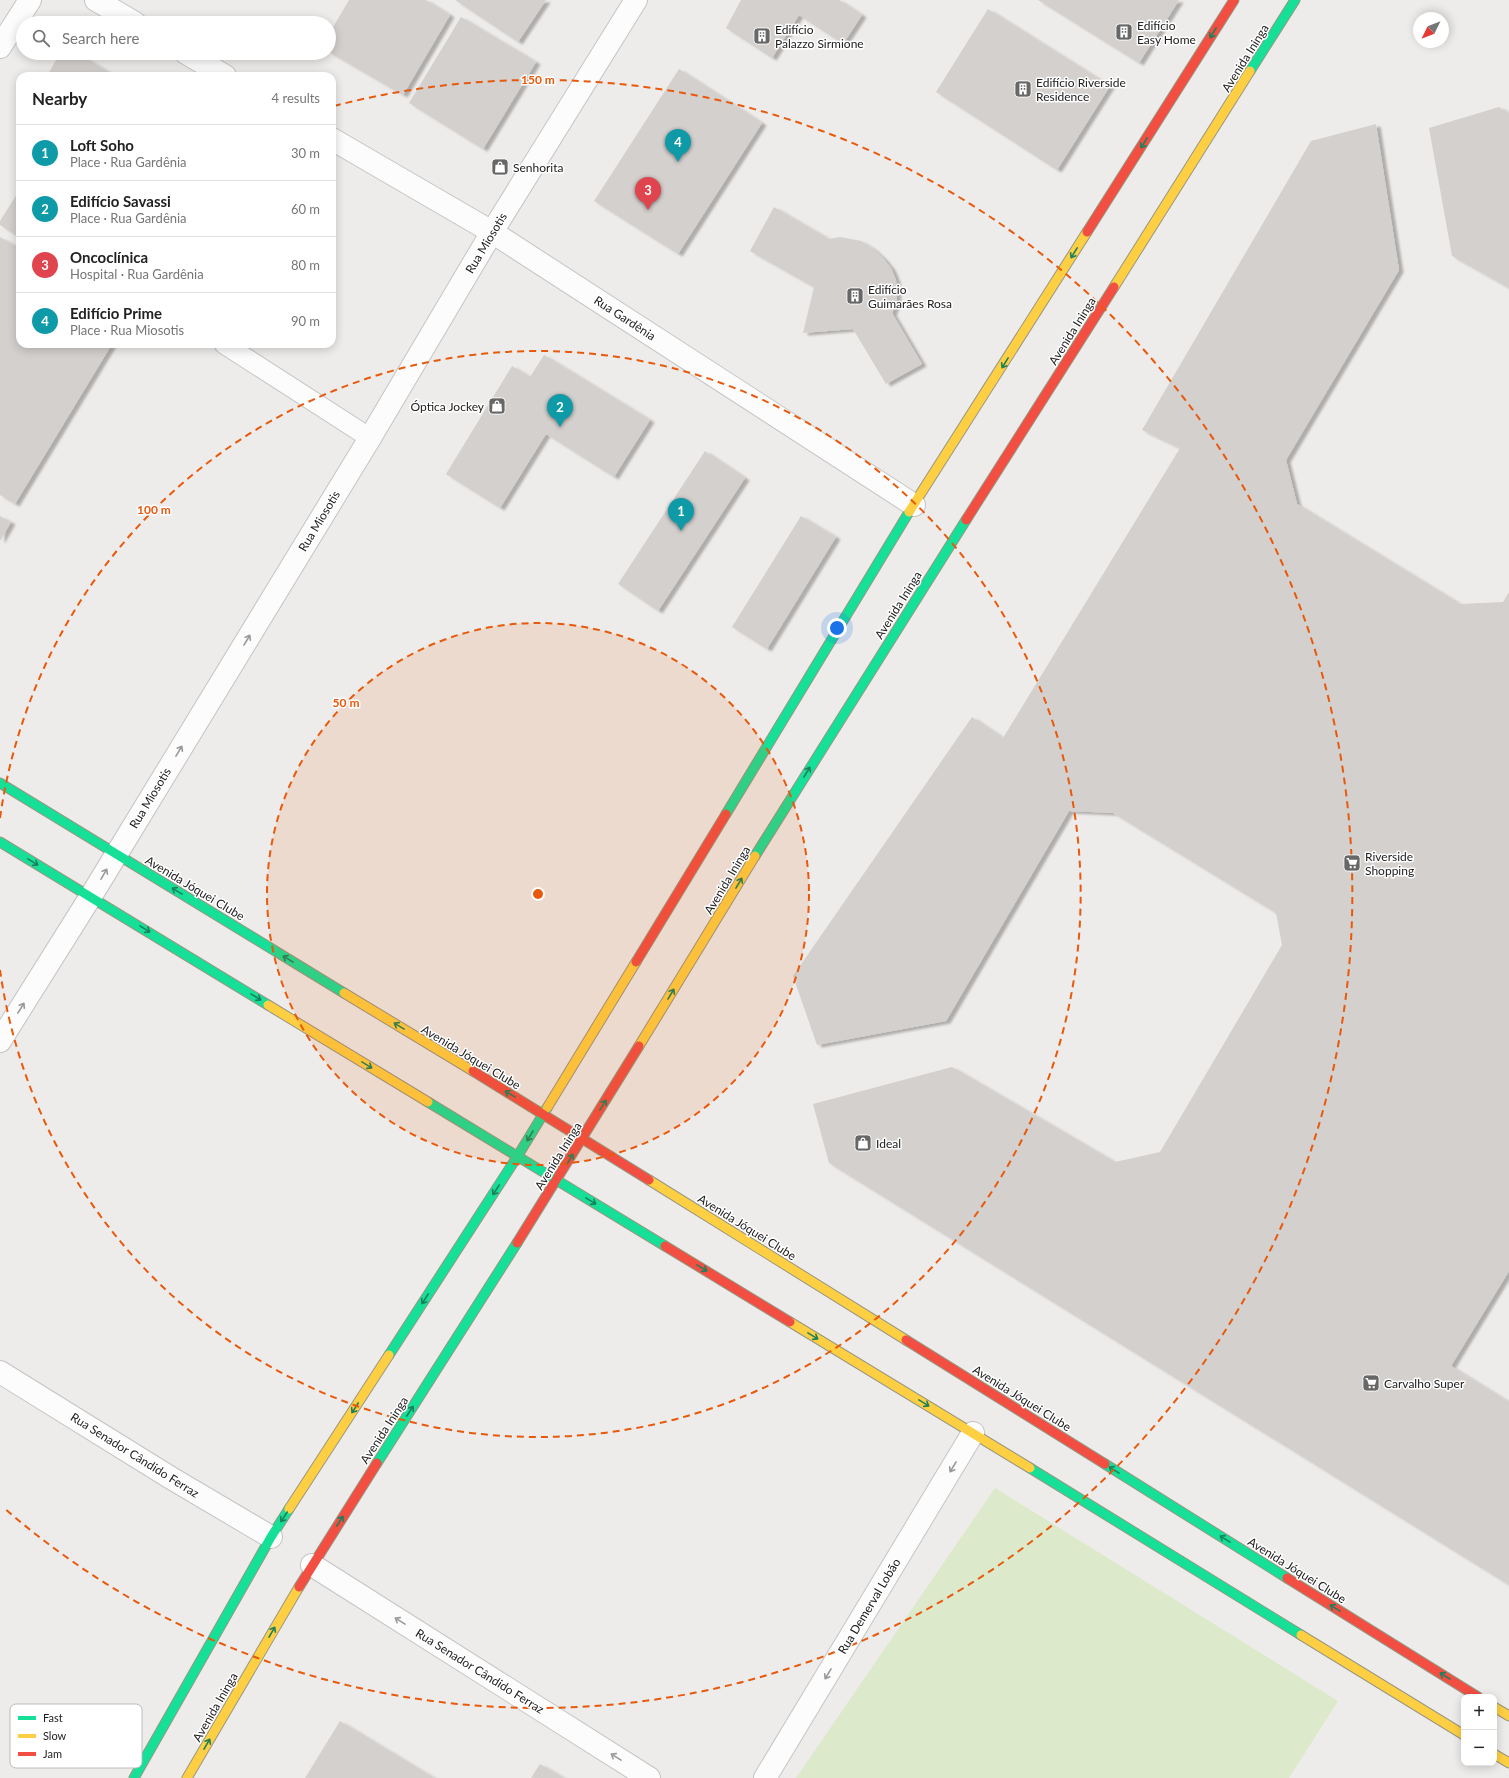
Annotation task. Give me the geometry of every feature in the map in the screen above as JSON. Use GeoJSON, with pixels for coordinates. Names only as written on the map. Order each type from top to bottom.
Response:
{"type":"FeatureCollection","features":[{"type":"Feature","properties":{"kind":"main road"},"geometry":{"type":"LineString","coordinates":[[142,1764],[271,1537],[517,1157],[914,505],[1234,0]]}},
{"type":"Feature","properties":{"kind":"main road","name":"Avenida Ininga"},"geometry":{"type":"LineString","coordinates":[[187,1778],[312,1565],[557,1180],[810,767],[1296,0]]}},
{"type":"Feature","properties":{"kind":"main road","name":"Avenida Jóquei Clube"},"geometry":{"type":"LineString","coordinates":[[0,783],[583,1138],[1473,1694]]}},
{"type":"Feature","properties":{"kind":"main road"},"geometry":{"type":"LineString","coordinates":[[0,842],[973,1433],[1461,1733]]}},
{"type":"Feature","properties":{"kind":"main road"},"geometry":{"type":"LineString","coordinates":[[1497,1709],[1509,1716]]}},
{"type":"Feature","properties":{"kind":"main road"},"geometry":{"type":"LineString","coordinates":[[1497,1756],[1509,1763]]}},
{"type":"Feature","properties":{"kind":"main road"},"geometry":{"type":"LineString","coordinates":[[134,1778],[140,1768]]}},
{"type":"Feature","properties":{"kind":"street"},"geometry":{"type":"LineString","coordinates":[[20,16],[30,0]]}},
{"type":"Feature","properties":{"kind":"street"},"geometry":{"type":"LineString","coordinates":[[96,0],[123,16]]}},
{"type":"Feature","properties":{"kind":"street","name":"Rua Miosotis"},"geometry":{"type":"LineString","coordinates":[[0,1041],[91,896],[370,438],[492,232],[636,0]]}},
{"type":"Feature","properties":{"kind":"street"},"geometry":{"type":"LineString","coordinates":[[0,47],[16,22]]}},
{"type":"Feature","properties":{"kind":"street"},"geometry":{"type":"LineString","coordinates":[[198,60],[218,72]]}},
{"type":"Feature","properties":{"kind":"street","name":"Rua Gardênia"},"geometry":{"type":"LineString","coordinates":[[336,141],[492,232],[914,505]]}},
{"type":"Feature","properties":{"kind":"street","name":"Rua Senador Cândido Ferraz"},"geometry":{"type":"LineString","coordinates":[[0,1372],[171,1478],[271,1537]]}},
{"type":"Feature","properties":{"kind":"street","name":"Rua Demerval Lobão"},"geometry":{"type":"LineString","coordinates":[[765,1778],[973,1433]]}},
{"type":"Feature","properties":{"kind":"street","name":"Rua Senador Cândido Ferraz"},"geometry":{"type":"LineString","coordinates":[[312,1565],[649,1778]]}},
{"type":"Feature","properties":{"kind":"lane"},"geometry":{"type":"LineString","coordinates":[[230,348],[370,438]]}},
{"type":"Feature","properties":{"kind":"green space"},"geometry":{"type":"Polygon","coordinates":[[[995,1488],[1338,1701],[1289,1778],[796,1778],[995,1488]]]}},
{"type":"Feature","properties":{"kind":"building"},"geometry":{"type":"Polygon","coordinates":[[[349,0],[426,0],[450,15],[403,95],[336,56],[336,22],[349,0]]]}},
{"type":"Feature","properties":{"kind":"building"},"geometry":{"type":"Polygon","coordinates":[[[455,0],[546,0],[518,42],[455,0]]]}},
{"type":"Feature","properties":{"kind":"building","name":"Edifício Palazzo Sirmione"},"geometry":{"type":"Polygon","coordinates":[[[741,0],[839,0],[862,15],[843,44],[799,15],[772,58],[726,28],[741,0]]]}},
{"type":"Feature","properties":{"kind":"building","name":"Edifício Easy Home"},"geometry":{"type":"Polygon","coordinates":[[[1038,0],[1179,0],[1139,63],[1038,0]]]}},
{"type":"Feature","properties":{"kind":"building","name":"Edifício Riverside Residence"},"geometry":{"type":"Polygon","coordinates":[[[988,9],[1110,86],[1057,170],[936,92],[988,9]]]}},
{"type":"Feature","properties":{"kind":"building"},"geometry":{"type":"Polygon","coordinates":[[[461,17],[536,62],[483,149],[409,103],[461,17]]]}},
{"type":"Feature","properties":{"kind":"building"},"geometry":{"type":"Polygon","coordinates":[[[56,60],[89,60],[108,72],[49,72],[56,60]]]}},
{"type":"Feature","properties":{"kind":"building"},"geometry":{"type":"Polygon","coordinates":[[[679,69],[762,123],[678,254],[594,201],[679,69]]]}},
{"type":"Feature","properties":{"kind":"building"},"geometry":{"type":"Polygon","coordinates":[[[1499,107],[1509,113],[1509,288],[1452,256],[1429,128],[1499,107]]]}},
{"type":"Feature","properties":{"kind":"building","name":"Riverside Shopping"},"geometry":{"type":"Polygon","coordinates":[[[1376,124],[1399,270],[1286,460],[1297,504],[1460,604],[1503,602],[1509,592],[1509,1271],[1451,1366],[1509,1402],[1509,1585],[829,1163],[813,1104],[952,1067],[1115,1162],[1160,1152],[1282,945],[1276,913],[1113,813],[1069,811],[946,1021],[817,1045],[793,976],[972,717],[1003,738],[1180,448],[1142,430],[1311,141],[1376,124]]]}},
{"type":"Feature","properties":{"kind":"building"},"geometry":{"type":"Polygon","coordinates":[[[16,195],[16,235],[0,225],[0,221],[16,195]]]}},
{"type":"Feature","properties":{"kind":"building","name":"Edifício Guimarães Rosa"},"geometry":{"type":"Polygon","coordinates":[[[774,207],[829,239],[840,237],[861,241],[883,258],[891,268],[896,280],[897,302],[892,313],[922,364],[886,384],[853,329],[803,333],[814,287],[750,251],[774,207]]]}},
{"type":"Feature","properties":{"kind":"building"},"geometry":{"type":"Polygon","coordinates":[[[0,237],[16,247],[16,348],[110,348],[15,504],[0,495],[0,237]]]}},
{"type":"Feature","properties":{"kind":"building"},"geometry":{"type":"Polygon","coordinates":[[[544,355],[650,420],[614,477],[546,434],[500,508],[446,474],[512,366],[530,377],[544,355]]]}},
{"type":"Feature","properties":{"kind":"building"},"geometry":{"type":"Polygon","coordinates":[[[705,451],[745,478],[658,611],[618,584],[705,451]]]}},
{"type":"Feature","properties":{"kind":"building"},"geometry":{"type":"Polygon","coordinates":[[[0,516],[11,522],[0,541],[0,516]]]}},
{"type":"Feature","properties":{"kind":"building"},"geometry":{"type":"Polygon","coordinates":[[[801,516],[836,537],[767,649],[732,627],[801,516]]]}},
{"type":"Feature","properties":{"kind":"building"},"geometry":{"type":"Polygon","coordinates":[[[340,1721],[434,1778],[305,1778],[340,1721]]]}},
{"type":"Feature","properties":{"kind":"building"},"geometry":{"type":"Polygon","coordinates":[[[540,1764],[564,1778],[531,1778],[540,1764]]]}},
{"type":"Feature","properties":{"kind":"traffic: fast"},"geometry":{"type":"LineString","coordinates":[[1250,71],[1295,0]]}},
{"type":"Feature","properties":{"kind":"traffic: fast"},"geometry":{"type":"LineString","coordinates":[[726,814],[909,512]]}},
{"type":"Feature","properties":{"kind":"traffic: fast"},"geometry":{"type":"LineString","coordinates":[[755,856],[966,520]]}},
{"type":"Feature","properties":{"kind":"traffic: fast"},"geometry":{"type":"LineString","coordinates":[[0,783],[344,993]]}},
{"type":"Feature","properties":{"kind":"traffic: fast"},"geometry":{"type":"LineString","coordinates":[[0,842],[268,1005]]}},
{"type":"Feature","properties":{"kind":"traffic: fast"},"geometry":{"type":"LineString","coordinates":[[428,1102],[665,1246]]}},
{"type":"Feature","properties":{"kind":"traffic: fast"},"geometry":{"type":"LineString","coordinates":[[389,1355],[547,1108]]}},
{"type":"Feature","properties":{"kind":"traffic: fast"},"geometry":{"type":"LineString","coordinates":[[377,1463],[517,1243]]}},
{"type":"Feature","properties":{"kind":"traffic: fast"},"geometry":{"type":"LineString","coordinates":[[1105,1464],[1287,1578]]}},
{"type":"Feature","properties":{"kind":"traffic: fast"},"geometry":{"type":"LineString","coordinates":[[1030,1468],[1301,1635]]}},
{"type":"Feature","properties":{"kind":"traffic: fast"},"geometry":{"type":"LineString","coordinates":[[142,1764],[271,1537],[289,1509]]}},
{"type":"Feature","properties":{"kind":"traffic: fast"},"geometry":{"type":"LineString","coordinates":[[134,1778],[140,1768]]}},
{"type":"Feature","properties":{"kind":"traffic: slow"},"geometry":{"type":"LineString","coordinates":[[1114,287],[1250,71]]}},
{"type":"Feature","properties":{"kind":"traffic: slow"},"geometry":{"type":"LineString","coordinates":[[909,512],[1087,232]]}},
{"type":"Feature","properties":{"kind":"traffic: slow"},"geometry":{"type":"LineString","coordinates":[[639,1046],[755,856]]}},
{"type":"Feature","properties":{"kind":"traffic: slow"},"geometry":{"type":"LineString","coordinates":[[547,1108],[636,962]]}},
{"type":"Feature","properties":{"kind":"traffic: slow"},"geometry":{"type":"LineString","coordinates":[[344,993],[473,1071]]}},
{"type":"Feature","properties":{"kind":"traffic: slow"},"geometry":{"type":"LineString","coordinates":[[268,1005],[428,1102]]}},
{"type":"Feature","properties":{"kind":"traffic: slow"},"geometry":{"type":"LineString","coordinates":[[649,1180],[906,1340]]}},
{"type":"Feature","properties":{"kind":"traffic: slow"},"geometry":{"type":"LineString","coordinates":[[790,1322],[1030,1468]]}},
{"type":"Feature","properties":{"kind":"traffic: slow"},"geometry":{"type":"LineString","coordinates":[[289,1509],[389,1355]]}},
{"type":"Feature","properties":{"kind":"traffic: slow"},"geometry":{"type":"LineString","coordinates":[[187,1778],[299,1587]]}},
{"type":"Feature","properties":{"kind":"traffic: slow"},"geometry":{"type":"LineString","coordinates":[[1301,1635],[1461,1733]]}},
{"type":"Feature","properties":{"kind":"traffic: slow"},"geometry":{"type":"LineString","coordinates":[[1497,1709],[1509,1716]]}},
{"type":"Feature","properties":{"kind":"traffic: slow"},"geometry":{"type":"LineString","coordinates":[[1497,1756],[1509,1763]]}},
{"type":"Feature","properties":{"kind":"traffic: jam"},"geometry":{"type":"LineString","coordinates":[[1087,232],[1234,0]]}},
{"type":"Feature","properties":{"kind":"traffic: jam"},"geometry":{"type":"LineString","coordinates":[[966,520],[1114,287]]}},
{"type":"Feature","properties":{"kind":"traffic: jam"},"geometry":{"type":"LineString","coordinates":[[636,962],[726,814]]}},
{"type":"Feature","properties":{"kind":"traffic: jam"},"geometry":{"type":"LineString","coordinates":[[517,1243],[639,1046]]}},
{"type":"Feature","properties":{"kind":"traffic: jam"},"geometry":{"type":"LineString","coordinates":[[473,1071],[649,1180]]}},
{"type":"Feature","properties":{"kind":"traffic: jam"},"geometry":{"type":"LineString","coordinates":[[665,1246],[790,1322]]}},
{"type":"Feature","properties":{"kind":"traffic: jam"},"geometry":{"type":"LineString","coordinates":[[906,1340],[1105,1464]]}},
{"type":"Feature","properties":{"kind":"traffic: jam"},"geometry":{"type":"LineString","coordinates":[[299,1587],[377,1463]]}},
{"type":"Feature","properties":{"kind":"traffic: jam"},"geometry":{"type":"LineString","coordinates":[[1287,1578],[1473,1694]]}},
{"type":"Feature","properties":{"kind":"place","name":"Edifício Easy Home"},"geometry":{"type":"Point","coordinates":[1124,32]}},
{"type":"Feature","properties":{"kind":"place","name":"Edifício Palazzo Sirmione"},"geometry":{"type":"Point","coordinates":[762,36]}},
{"type":"Feature","properties":{"kind":"place","name":"Edifício Riverside Residence"},"geometry":{"type":"Point","coordinates":[1023,89]}},
{"type":"Feature","properties":{"kind":"place","name":"Edifício Prime"},"geometry":{"type":"Point","coordinates":[678,162]}},
{"type":"Feature","properties":{"kind":"place","name":"Senhorita"},"geometry":{"type":"Point","coordinates":[500,167]}},
{"type":"Feature","properties":{"kind":"place","name":"Oncoclínica"},"geometry":{"type":"Point","coordinates":[648,210]}},
{"type":"Feature","properties":{"kind":"place","name":"Edifício Guimarães Rosa"},"geometry":{"type":"Point","coordinates":[855,296]}},
{"type":"Feature","properties":{"kind":"place","name":"Óptica Jockey"},"geometry":{"type":"Point","coordinates":[497,406]}},
{"type":"Feature","properties":{"kind":"place","name":"Edifício Savassi"},"geometry":{"type":"Point","coordinates":[560,427]}},
{"type":"Feature","properties":{"kind":"place","name":"Loft Soho"},"geometry":{"type":"Point","coordinates":[681,531]}},
{"type":"Feature","properties":{"kind":"place","name":"Riverside Shopping"},"geometry":{"type":"Point","coordinates":[1352,863]}},
{"type":"Feature","properties":{"kind":"place","name":"Ideal"},"geometry":{"type":"Point","coordinates":[863,1143]}},
{"type":"Feature","properties":{"kind":"place","name":"Carvalho Super"},"geometry":{"type":"Point","coordinates":[1371,1383]}}]}
